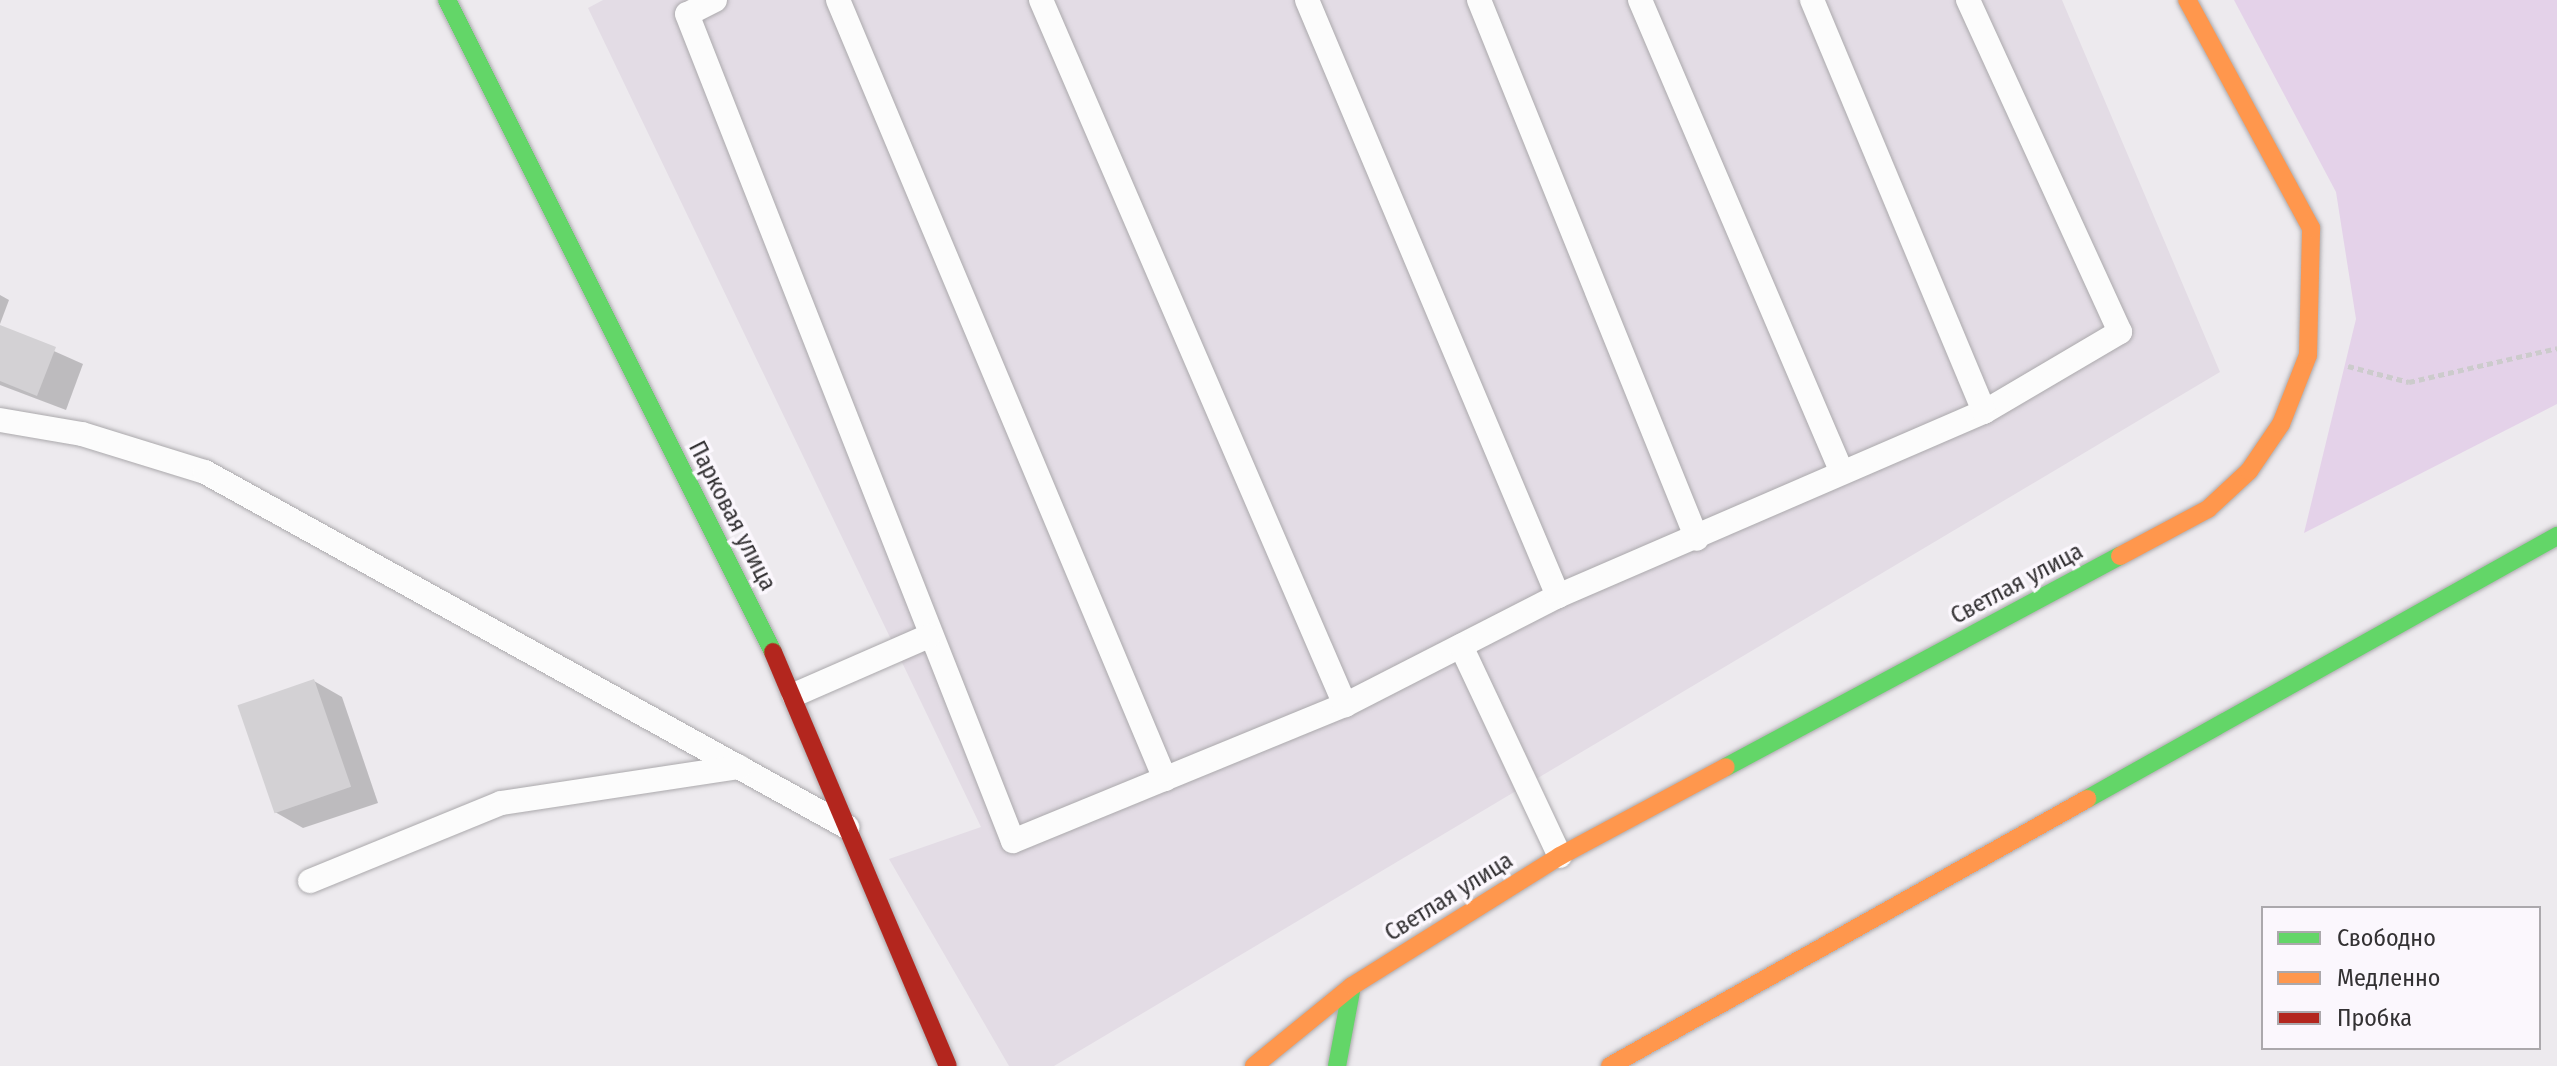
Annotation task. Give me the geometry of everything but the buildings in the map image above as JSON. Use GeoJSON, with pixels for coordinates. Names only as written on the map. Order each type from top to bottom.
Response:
{"type":"FeatureCollection","features":[{"type":"Feature","properties":{"kind":"street","name":"Парковая улица"},"geometry":{"type":"LineString","coordinates":[[447,0],[794,695],[948,1066]]}},
{"type":"Feature","properties":{"kind":"street","name":"Светлая улица"},"geometry":{"type":"LineString","coordinates":[[1254,1066],[1352,986],[1560,856],[2208,509],[2249,471],[2281,424],[2308,355],[2311,228],[2187,0]]}},
{"type":"Feature","properties":{"kind":"street"},"geometry":{"type":"LineString","coordinates":[[1610,1066],[2557,536]]}},
{"type":"Feature","properties":{"kind":"street"},"geometry":{"type":"LineString","coordinates":[[1337,1066],[1352,986]]}},
{"type":"Feature","properties":{"kind":"lane"},"geometry":{"type":"LineString","coordinates":[[715,0],[687,14],[929,636],[1013,841],[1345,705],[1558,596],[1697,539],[1840,468],[1984,412],[2120,332],[1968,0]]}},
{"type":"Feature","properties":{"kind":"lane"},"geometry":{"type":"LineString","coordinates":[[838,0],[1165,779]]}},
{"type":"Feature","properties":{"kind":"lane"},"geometry":{"type":"LineString","coordinates":[[1041,0],[1345,705]]}},
{"type":"Feature","properties":{"kind":"lane"},"geometry":{"type":"LineString","coordinates":[[1307,0],[1558,596]]}},
{"type":"Feature","properties":{"kind":"lane"},"geometry":{"type":"LineString","coordinates":[[1479,0],[1697,539]]}},
{"type":"Feature","properties":{"kind":"lane"},"geometry":{"type":"LineString","coordinates":[[1640,0],[1840,468]]}},
{"type":"Feature","properties":{"kind":"lane"},"geometry":{"type":"LineString","coordinates":[[1812,0],[1984,412]]}},
{"type":"Feature","properties":{"kind":"lane"},"geometry":{"type":"LineString","coordinates":[[0,420],[82,434],[205,472],[849,827]]}},
{"type":"Feature","properties":{"kind":"lane"},"geometry":{"type":"LineString","coordinates":[[794,695],[929,636]]}},
{"type":"Feature","properties":{"kind":"lane"},"geometry":{"type":"LineString","coordinates":[[1461,646],[1560,856]]}},
{"type":"Feature","properties":{"kind":"lane"},"geometry":{"type":"LineString","coordinates":[[310,881],[501,803],[739,767]]}},
{"type":"Feature","properties":{"kind":"path"},"geometry":{"type":"LineString","coordinates":[[2308,355],[2409,382],[2557,348]]}},
{"type":"Feature","properties":{"kind":"shaded area"},"geometry":{"type":"Polygon","coordinates":[[[603,0],[2062,0],[2220,372],[1054,1066],[1009,1066],[889,859],[981,827],[588,8],[603,0]]]}},
{"type":"Feature","properties":{"kind":"shaded area"},"geometry":{"type":"Polygon","coordinates":[[[2234,0],[2557,0],[2557,404],[2304,533],[2356,319],[2336,192],[2234,0]]]}},
{"type":"Feature","properties":{"kind":"traffic: fast"},"geometry":{"type":"LineString","coordinates":[[447,0],[773,652]]}},
{"type":"Feature","properties":{"kind":"traffic: fast"},"geometry":{"type":"LineString","coordinates":[[2087,799],[2557,536]]}},
{"type":"Feature","properties":{"kind":"traffic: fast"},"geometry":{"type":"LineString","coordinates":[[1726,767],[2120,556]]}},
{"type":"Feature","properties":{"kind":"traffic: fast"},"geometry":{"type":"LineString","coordinates":[[1337,1066],[1352,986]]}},
{"type":"Feature","properties":{"kind":"traffic: slow"},"geometry":{"type":"LineString","coordinates":[[2120,556],[2208,509],[2249,471],[2281,424],[2308,355],[2311,228],[2187,0]]}},
{"type":"Feature","properties":{"kind":"traffic: slow"},"geometry":{"type":"LineString","coordinates":[[1254,1066],[1352,986],[1560,856],[1726,767]]}},
{"type":"Feature","properties":{"kind":"traffic: slow"},"geometry":{"type":"LineString","coordinates":[[1610,1066],[2087,799]]}},
{"type":"Feature","properties":{"kind":"traffic: jam"},"geometry":{"type":"LineString","coordinates":[[773,652],[948,1066]]}}]}
